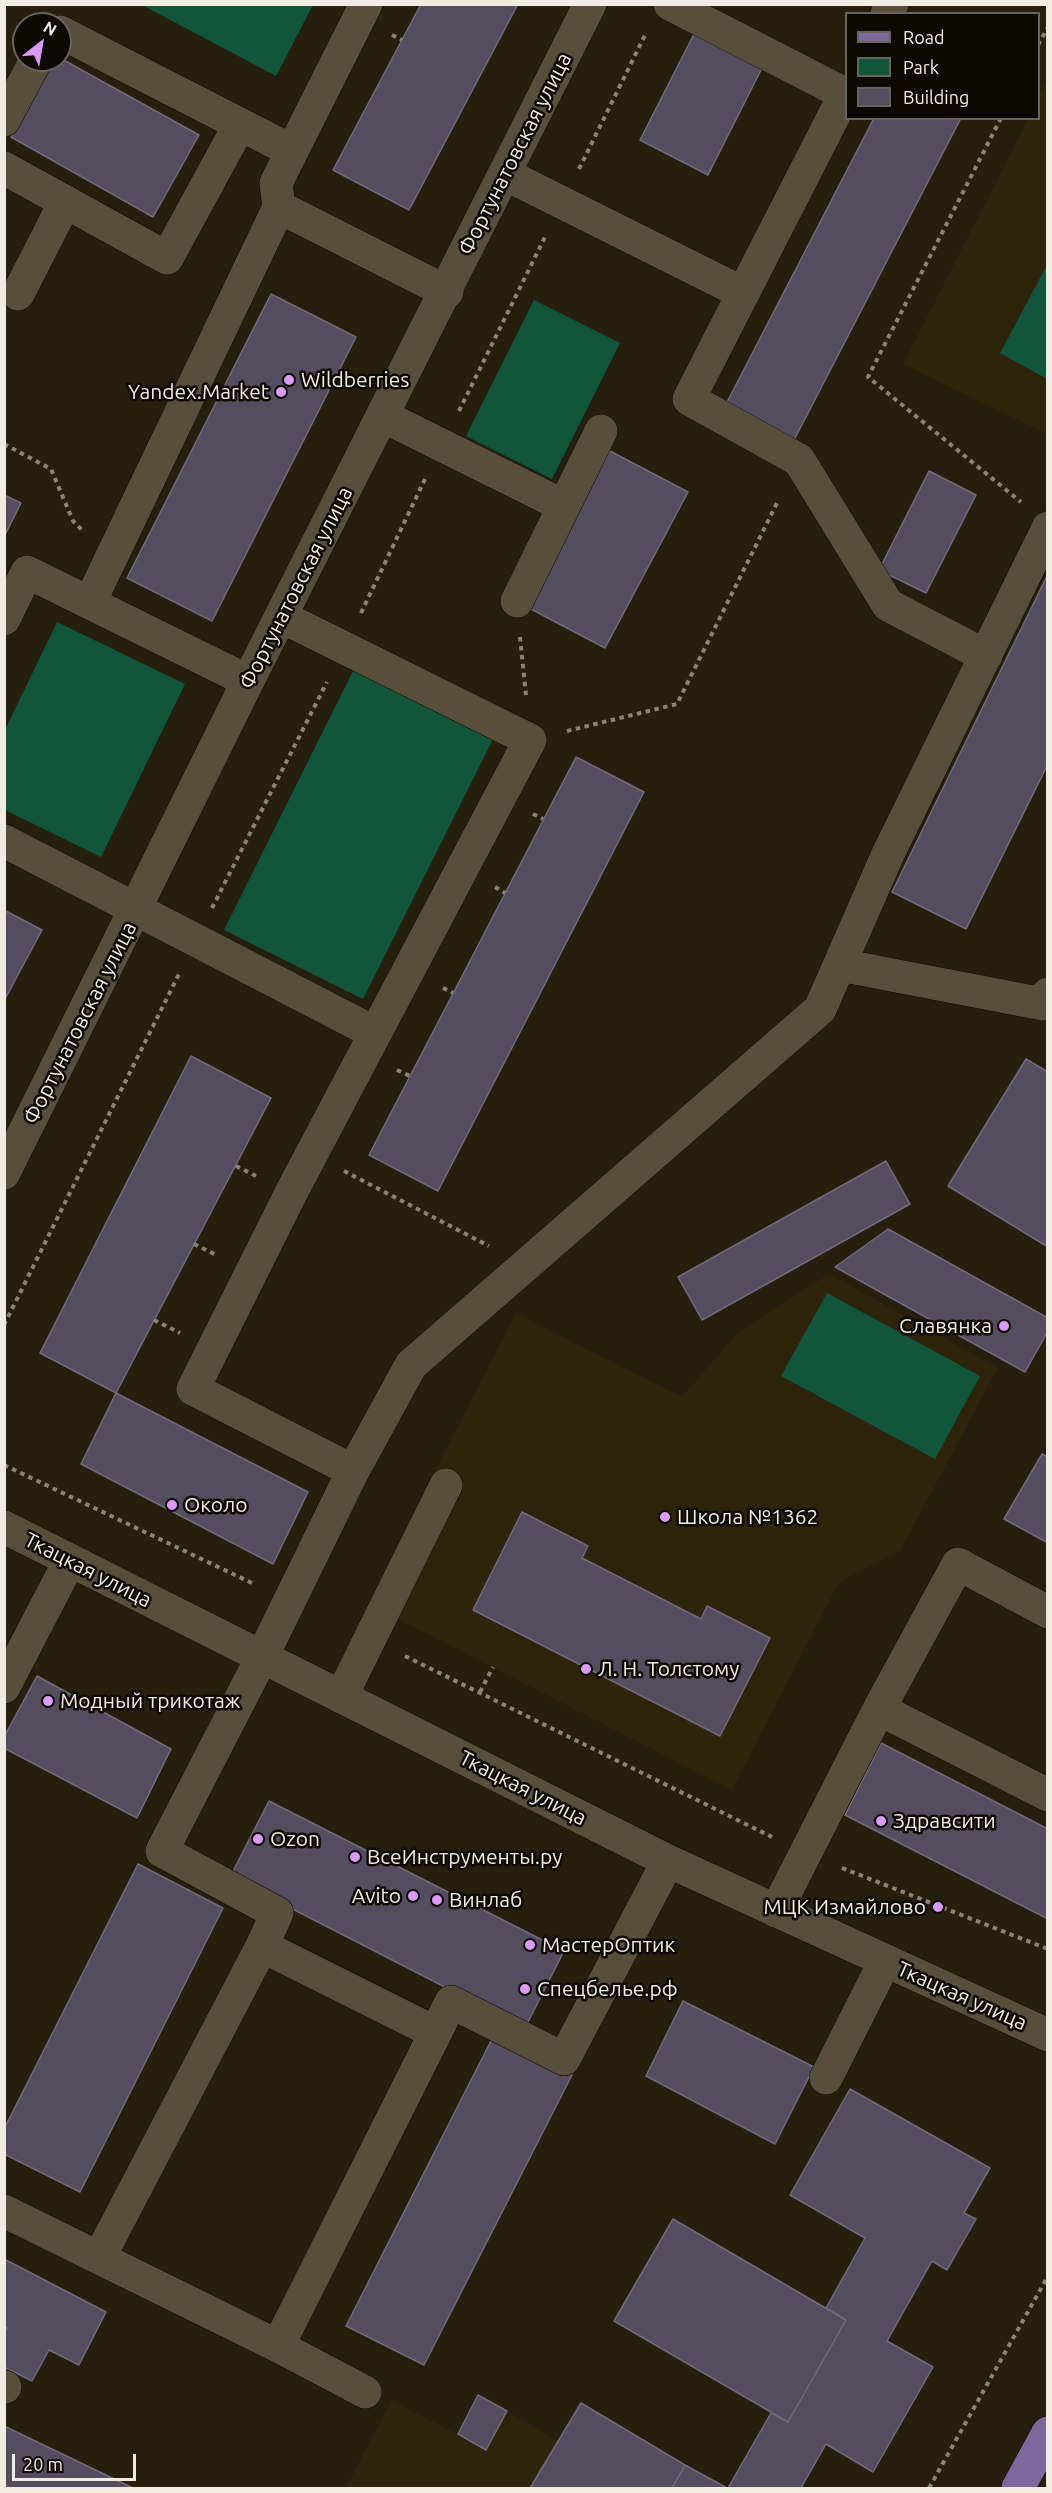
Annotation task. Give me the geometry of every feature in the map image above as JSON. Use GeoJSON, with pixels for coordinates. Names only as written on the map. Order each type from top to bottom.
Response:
{"type":"FeatureCollection","features":[{"type":"Feature","properties":{"kind":"main road"},"geometry":{"type":"LineString","coordinates":[[1018,2488],[1047,2433]]}},
{"type":"Feature","properties":{"kind":"street"},"geometry":{"type":"LineString","coordinates":[[90,602],[279,207],[276,183],[366,4]]}},
{"type":"Feature","properties":{"kind":"street","name":"Фортунатовская улица"},"geometry":{"type":"LineString","coordinates":[[4,1173],[138,908],[248,681],[447,292],[590,4]]}},
{"type":"Feature","properties":{"kind":"street"},"geometry":{"type":"LineString","coordinates":[[670,4],[845,92]]}},
{"type":"Feature","properties":{"kind":"street"},"geometry":{"type":"LineString","coordinates":[[72,38],[292,151]]}},
{"type":"Feature","properties":{"kind":"street"},"geometry":{"type":"LineString","coordinates":[[4,120],[30,72]]}},
{"type":"Feature","properties":{"kind":"street"},"geometry":{"type":"LineString","coordinates":[[845,95],[689,399],[799,460],[888,605],[986,656]]}},
{"type":"Feature","properties":{"kind":"street"},"geometry":{"type":"LineString","coordinates":[[4,168],[167,258],[240,124]]}},
{"type":"Feature","properties":{"kind":"street"},"geometry":{"type":"LineString","coordinates":[[506,174],[743,293]]}},
{"type":"Feature","properties":{"kind":"street"},"geometry":{"type":"LineString","coordinates":[[18,294],[65,202]]}},
{"type":"Feature","properties":{"kind":"street"},"geometry":{"type":"LineString","coordinates":[[279,207],[447,292]]}},
{"type":"Feature","properties":{"kind":"street"},"geometry":{"type":"LineString","coordinates":[[383,416],[564,506]]}},
{"type":"Feature","properties":{"kind":"street"},"geometry":{"type":"LineString","coordinates":[[517,601],[601,431]]}},
{"type":"Feature","properties":{"kind":"street"},"geometry":{"type":"LineString","coordinates":[[99,2258],[262,1946],[277,1913],[162,1851],[262,1657],[353,1471],[411,1365],[820,1010],[888,854],[986,656],[1039,518]]}},
{"type":"Feature","properties":{"kind":"street"},"geometry":{"type":"LineString","coordinates":[[4,619],[27,572],[248,681]]}},
{"type":"Feature","properties":{"kind":"street"},"geometry":{"type":"LineString","coordinates":[[282,617],[530,740],[312,1154],[193,1389],[353,1471]]}},
{"type":"Feature","properties":{"kind":"street"},"geometry":{"type":"LineString","coordinates":[[4,841],[138,908],[375,1033]]}},
{"type":"Feature","properties":{"kind":"street"},"geometry":{"type":"LineString","coordinates":[[840,964],[1043,1004],[1047,994]]}},
{"type":"Feature","properties":{"kind":"street"},"geometry":{"type":"LineString","coordinates":[[341,1697],[446,1485]]}},
{"type":"Feature","properties":{"kind":"street","name":"Ткацкая улица"},"geometry":{"type":"LineString","coordinates":[[4,1527],[668,1861],[1047,2035]]}},
{"type":"Feature","properties":{"kind":"street"},"geometry":{"type":"LineString","coordinates":[[4,1687],[70,1560]]}},
{"type":"Feature","properties":{"kind":"street"},"geometry":{"type":"LineString","coordinates":[[776,1911],[879,1709],[958,1564],[1047,1612]]}},
{"type":"Feature","properties":{"kind":"street"},"geometry":{"type":"LineString","coordinates":[[879,1709],[1047,1795]]}},
{"type":"Feature","properties":{"kind":"street"},"geometry":{"type":"LineString","coordinates":[[278,2346],[451,2002],[564,2059],[668,1861]]}},
{"type":"Feature","properties":{"kind":"street"},"geometry":{"type":"LineString","coordinates":[[262,1946],[434,2032]]}},
{"type":"Feature","properties":{"kind":"street"},"geometry":{"type":"LineString","coordinates":[[826,2078],[885,1961]]}},
{"type":"Feature","properties":{"kind":"street"},"geometry":{"type":"LineString","coordinates":[[4,2211],[278,2346],[365,2392]]}},
{"type":"Feature","properties":{"kind":"path"},"geometry":{"type":"LineString","coordinates":[[1040,41],[1047,27]]}},
{"type":"Feature","properties":{"kind":"path"},"geometry":{"type":"LineString","coordinates":[[1000,120],[868,377],[1039,518]]}},
{"type":"Feature","properties":{"kind":"path"},"geometry":{"type":"LineString","coordinates":[[4,444],[51,469],[73,522],[111,557]]}},
{"type":"Feature","properties":{"kind":"path"},"geometry":{"type":"LineString","coordinates":[[517,601],[530,740],[677,704],[799,460]]}},
{"type":"Feature","properties":{"kind":"path"},"geometry":{"type":"LineString","coordinates":[[312,1154],[526,1265]]}},
{"type":"Feature","properties":{"kind":"path"},"geometry":{"type":"LineString","coordinates":[[4,1465],[290,1600]]}},
{"type":"Feature","properties":{"kind":"path"},"geometry":{"type":"LineString","coordinates":[[370,1639],[806,1853],[1047,1949]]}},
{"type":"Feature","properties":{"kind":"path"},"geometry":{"type":"LineString","coordinates":[[480,1692],[493,1667]]}},
{"type":"Feature","properties":{"kind":"path"},"geometry":{"type":"LineString","coordinates":[[929,2488],[1047,2276]]}},
{"type":"Feature","properties":{"kind":"shaded area"},"geometry":{"type":"Polygon","coordinates":[[[1047,79],[1047,434],[903,364],[1027,120],[1040,120],[1040,95],[1047,79]]]}},
{"type":"Feature","properties":{"kind":"shaded area","name":"Школа №1362"},"geometry":{"type":"Polygon","coordinates":[[[829,1274],[998,1368],[900,1551],[839,1582],[732,1790],[367,1603],[516,1313],[682,1397],[737,1333],[829,1274]]]}},
{"type":"Feature","properties":{"kind":"shaded area"},"geometry":{"type":"Polygon","coordinates":[[[391,2400],[486,2449],[507,2411],[558,2441],[530,2488],[346,2488],[391,2400]]]}},
{"type":"Feature","properties":{"kind":"green space"},"geometry":{"type":"Polygon","coordinates":[[[142,5],[313,5],[276,76],[142,5]]]}},
{"type":"Feature","properties":{"kind":"green space"},"geometry":{"type":"Polygon","coordinates":[[[1047,265],[1047,379],[1000,353],[1047,265]]]}},
{"type":"Feature","properties":{"kind":"green space"},"geometry":{"type":"Polygon","coordinates":[[[534,300],[620,343],[552,479],[466,436],[534,300]]]}},
{"type":"Feature","properties":{"kind":"green space"},"geometry":{"type":"Polygon","coordinates":[[[57,622],[185,684],[101,857],[5,810],[5,730],[57,622]]]}},
{"type":"Feature","properties":{"kind":"green space"},"geometry":{"type":"Polygon","coordinates":[[[358,661],[497,731],[363,999],[224,930],[358,661]]]}},
{"type":"Feature","properties":{"kind":"green space"},"geometry":{"type":"Polygon","coordinates":[[[827,1293],[980,1376],[935,1459],[781,1376],[827,1293]]]}},
{"type":"Feature","properties":{"kind":"building"},"geometry":{"type":"Polygon","coordinates":[[[421,4],[518,4],[409,210],[333,170],[421,4]]]}},
{"type":"Feature","properties":{"kind":"building"},"geometry":{"type":"Polygon","coordinates":[[[694,34],[762,68],[708,175],[640,140],[694,34]]]}},
{"type":"Feature","properties":{"kind":"building"},"geometry":{"type":"Polygon","coordinates":[[[72,65],[199,135],[153,217],[11,137],[47,72],[72,72],[72,65]]]}},
{"type":"Feature","properties":{"kind":"building"},"geometry":{"type":"Polygon","coordinates":[[[873,120],[960,120],[793,442],[725,406],[873,120]]]}},
{"type":"Feature","properties":{"kind":"building"},"geometry":{"type":"Polygon","coordinates":[[[271,294],[356,337],[212,621],[127,578],[271,294]]]}},
{"type":"Feature","properties":{"kind":"building"},"geometry":{"type":"Polygon","coordinates":[[[610,451],[688,492],[605,648],[527,607],[610,451]]]}},
{"type":"Feature","properties":{"kind":"building"},"geometry":{"type":"Polygon","coordinates":[[[929,471],[976,495],[926,593],[879,570],[929,471]]]}},
{"type":"Feature","properties":{"kind":"building"},"geometry":{"type":"Polygon","coordinates":[[[4,495],[21,503],[4,537],[4,495]]]}},
{"type":"Feature","properties":{"kind":"building"},"geometry":{"type":"Polygon","coordinates":[[[1047,576],[1048,764],[966,929],[892,892],[1047,576]]]}},
{"type":"Feature","properties":{"kind":"building"},"geometry":{"type":"Polygon","coordinates":[[[576,757],[644,792],[438,1191],[369,1155],[576,757]]]}},
{"type":"Feature","properties":{"kind":"building"},"geometry":{"type":"Polygon","coordinates":[[[4,910],[42,930],[4,1001],[4,910]]]}},
{"type":"Feature","properties":{"kind":"building"},"geometry":{"type":"Polygon","coordinates":[[[191,1056],[271,1098],[116,1393],[40,1353],[191,1056]]]}},
{"type":"Feature","properties":{"kind":"building"},"geometry":{"type":"Polygon","coordinates":[[[1026,1059],[1048,1072],[1048,1247],[948,1186],[1026,1059]]]}},
{"type":"Feature","properties":{"kind":"building"},"geometry":{"type":"Polygon","coordinates":[[[886,1161],[910,1204],[702,1320],[678,1277],[886,1161]]]}},
{"type":"Feature","properties":{"kind":"building"},"geometry":{"type":"Polygon","coordinates":[[[888,1229],[1048,1318],[1048,1331],[1025,1372],[835,1267],[888,1229]]]}},
{"type":"Feature","properties":{"kind":"building"},"geometry":{"type":"Polygon","coordinates":[[[116,1393],[308,1492],[273,1564],[81,1464],[116,1393]]]}},
{"type":"Feature","properties":{"kind":"building"},"geometry":{"type":"Polygon","coordinates":[[[1042,1454],[1048,1457],[1048,1543],[1004,1519],[1042,1454]]]}},
{"type":"Feature","properties":{"kind":"building"},"geometry":{"type":"Polygon","coordinates":[[[522,1512],[588,1546],[582,1558],[701,1619],[707,1606],[770,1638],[720,1736],[473,1610],[522,1512]]]}},
{"type":"Feature","properties":{"kind":"building"},"geometry":{"type":"Polygon","coordinates":[[[37,1676],[171,1749],[137,1818],[4,1748],[4,1737],[37,1676]]]}},
{"type":"Feature","properties":{"kind":"building"},"geometry":{"type":"Polygon","coordinates":[[[881,1743],[1048,1829],[1048,1919],[845,1815],[881,1743]]]}},
{"type":"Feature","properties":{"kind":"building"},"geometry":{"type":"Polygon","coordinates":[[[269,1801],[564,1951],[525,2028],[230,1877],[269,1801]]]}},
{"type":"Feature","properties":{"kind":"building"},"geometry":{"type":"Polygon","coordinates":[[[138,1864],[223,1908],[80,2192],[4,2154],[4,2129],[138,1864]]]}},
{"type":"Feature","properties":{"kind":"building"},"geometry":{"type":"Polygon","coordinates":[[[683,2001],[814,2067],[775,2144],[646,2076],[683,2001]]]}},
{"type":"Feature","properties":{"kind":"building"},"geometry":{"type":"Polygon","coordinates":[[[494,2035],[572,2075],[424,2365],[346,2326],[494,2035]]]}},
{"type":"Feature","properties":{"kind":"building"},"geometry":{"type":"Polygon","coordinates":[[[850,2089],[990,2168],[964,2213],[976,2219],[947,2270],[932,2261],[887,2341],[933,2367],[873,2472],[826,2444],[801,2488],[728,2488],[771,2413],[788,2422],[846,2320],[826,2308],[865,2238],[790,2195],[850,2089]]]}},
{"type":"Feature","properties":{"kind":"building"},"geometry":{"type":"Polygon","coordinates":[[[673,2219],[846,2320],[788,2422],[614,2321],[673,2219]]]}},
{"type":"Feature","properties":{"kind":"building"},"geometry":{"type":"Polygon","coordinates":[[[4,2259],[106,2312],[79,2365],[49,2350],[32,2381],[4,2367],[4,2332],[7,2328],[4,2327],[4,2259]]]}},
{"type":"Feature","properties":{"kind":"building"},"geometry":{"type":"Polygon","coordinates":[[[478,2395],[507,2411],[486,2450],[458,2434],[478,2395]]]}},
{"type":"Feature","properties":{"kind":"building"},"geometry":{"type":"Polygon","coordinates":[[[581,2403],[685,2465],[672,2488],[530,2488],[581,2403]]]}},
{"type":"Feature","properties":{"kind":"building"},"geometry":{"type":"Polygon","coordinates":[[[4,2426],[133,2488],[4,2488],[4,2426]]]}},
{"type":"Feature","properties":{"kind":"building"},"geometry":{"type":"Polygon","coordinates":[[[685,2465],[727,2488],[672,2488],[685,2465]]]}},
{"type":"Feature","properties":{"kind":"place","name":"Wildberries"},"geometry":{"type":"Point","coordinates":[289,380]}},
{"type":"Feature","properties":{"kind":"place","name":"Yandex.Market"},"geometry":{"type":"Point","coordinates":[281,392]}},
{"type":"Feature","properties":{"kind":"place","name":"Славянка"},"geometry":{"type":"Point","coordinates":[1004,1326]}},
{"type":"Feature","properties":{"kind":"place","name":"Около"},"geometry":{"type":"Point","coordinates":[172,1505]}},
{"type":"Feature","properties":{"kind":"place","name":"Школа №1362"},"geometry":{"type":"Point","coordinates":[665,1517]}},
{"type":"Feature","properties":{"kind":"place","name":"Л. Н. Толстому"},"geometry":{"type":"Point","coordinates":[586,1669]}},
{"type":"Feature","properties":{"kind":"place","name":"Модный трикотаж"},"geometry":{"type":"Point","coordinates":[48,1701]}},
{"type":"Feature","properties":{"kind":"place","name":"Здравсити"},"geometry":{"type":"Point","coordinates":[881,1821]}},
{"type":"Feature","properties":{"kind":"place","name":"Ozon"},"geometry":{"type":"Point","coordinates":[258,1839]}},
{"type":"Feature","properties":{"kind":"place","name":"ВсеИнструменты.ру"},"geometry":{"type":"Point","coordinates":[355,1857]}},
{"type":"Feature","properties":{"kind":"place","name":"Avito"},"geometry":{"type":"Point","coordinates":[413,1896]}},
{"type":"Feature","properties":{"kind":"place","name":"Винлаб"},"geometry":{"type":"Point","coordinates":[437,1900]}},
{"type":"Feature","properties":{"kind":"place","name":"МЦК Измайлово"},"geometry":{"type":"Point","coordinates":[938,1907]}},
{"type":"Feature","properties":{"kind":"place","name":"МастерОптик"},"geometry":{"type":"Point","coordinates":[530,1945]}},
{"type":"Feature","properties":{"kind":"place","name":"Спецбелье.рф"},"geometry":{"type":"Point","coordinates":[525,1989]}}]}
